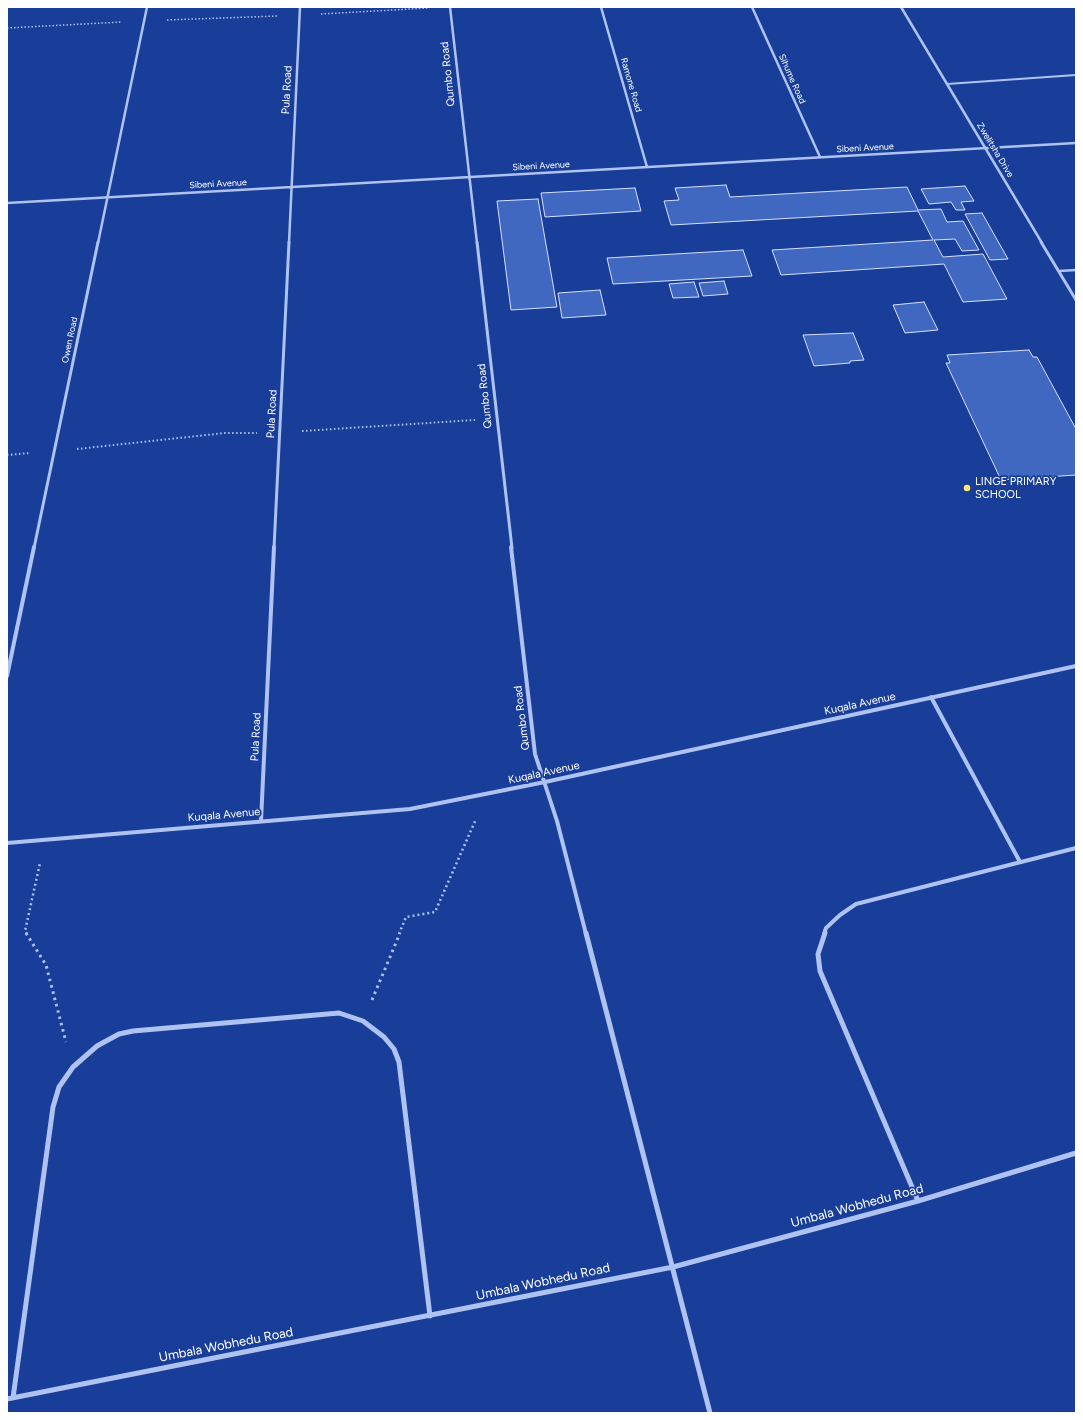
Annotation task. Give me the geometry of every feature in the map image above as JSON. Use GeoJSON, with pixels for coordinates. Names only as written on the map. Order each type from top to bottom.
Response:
{"type":"FeatureCollection","features":[{"type":"Feature","properties":{"kind":"street","name":"Owen Road"},"geometry":{"type":"LineString","coordinates":[[7,676],[147,7]]}},
{"type":"Feature","properties":{"kind":"street","name":"Pula Road"},"geometry":{"type":"LineString","coordinates":[[261,821],[300,7]]}},
{"type":"Feature","properties":{"kind":"street","name":"Qumbo Road"},"geometry":{"type":"LineString","coordinates":[[450,7],[535,754],[557,821],[710,1413]]}},
{"type":"Feature","properties":{"kind":"street","name":"Ramone Road"},"geometry":{"type":"LineString","coordinates":[[601,7],[647,167]]}},
{"type":"Feature","properties":{"kind":"street","name":"Sihume Road"},"geometry":{"type":"LineString","coordinates":[[752,7],[820,157]]}},
{"type":"Feature","properties":{"kind":"street","name":"Zwelitsha Drive"},"geometry":{"type":"LineString","coordinates":[[901,7],[1076,300]]}},
{"type":"Feature","properties":{"kind":"street","name":"Sibeni Avenue"},"geometry":{"type":"LineString","coordinates":[[7,203],[1076,143]]}},
{"type":"Feature","properties":{"kind":"street","name":"Kuqala Avenue"},"geometry":{"type":"LineString","coordinates":[[7,843],[410,809],[545,782],[1076,666]]}},
{"type":"Feature","properties":{"kind":"street"},"geometry":{"type":"LineString","coordinates":[[931,698],[1020,862]]}},
{"type":"Feature","properties":{"kind":"street"},"geometry":{"type":"LineString","coordinates":[[918,1201],[820,971],[818,954],[826,928],[840,915],[856,904],[1076,848]]}},
{"type":"Feature","properties":{"kind":"street"},"geometry":{"type":"LineString","coordinates":[[10,1398],[53,1107],[59,1087],[73,1067],[97,1046],[120,1034],[133,1031],[340,1014],[364,1021],[384,1037],[394,1049],[399,1062],[430,1316]]}},
{"type":"Feature","properties":{"kind":"street","name":"Umbala Wobhedu Road"},"geometry":{"type":"LineString","coordinates":[[10,1398],[673,1267],[918,1201],[1076,1153]]}},
{"type":"Feature","properties":{"kind":"lane"},"geometry":{"type":"LineString","coordinates":[[948,84],[1076,75]]}},
{"type":"Feature","properties":{"kind":"lane"},"geometry":{"type":"LineString","coordinates":[[1059,271],[1076,270]]}},
{"type":"Feature","properties":{"kind":"path"},"geometry":{"type":"LineString","coordinates":[[7,28],[429,8]]}},
{"type":"Feature","properties":{"kind":"path"},"geometry":{"type":"LineString","coordinates":[[7,455],[225,433],[280,433],[497,419]]}},
{"type":"Feature","properties":{"kind":"path"},"geometry":{"type":"LineString","coordinates":[[364,1021],[406,917],[435,912],[487,794]]}},
{"type":"Feature","properties":{"kind":"path"},"geometry":{"type":"LineString","coordinates":[[44,840],[25,931],[46,965],[73,1067]]}},
{"type":"Feature","properties":{"kind":"building"},"geometry":{"type":"Polygon","coordinates":[[[726,185],[730,197],[907,187],[918,210],[941,209],[947,222],[963,221],[979,250],[962,251],[955,239],[934,240],[943,257],[983,254],[1007,299],[963,302],[944,264],[781,275],[772,250],[933,240],[918,211],[671,225],[664,201],[679,200],[675,188],[726,185]]]}},
{"type":"Feature","properties":{"kind":"building"},"geometry":{"type":"Polygon","coordinates":[[[965,186],[974,201],[961,202],[965,210],[956,210],[951,202],[929,204],[921,189],[965,186]]]}},
{"type":"Feature","properties":{"kind":"building"},"geometry":{"type":"Polygon","coordinates":[[[635,188],[641,211],[545,217],[541,193],[635,188]]]}},
{"type":"Feature","properties":{"kind":"building"},"geometry":{"type":"Polygon","coordinates":[[[538,199],[557,307],[511,310],[497,201],[538,199]]]}},
{"type":"Feature","properties":{"kind":"building"},"geometry":{"type":"Polygon","coordinates":[[[982,213],[1008,259],[990,260],[965,214],[982,213]]]}},
{"type":"Feature","properties":{"kind":"building"},"geometry":{"type":"Polygon","coordinates":[[[743,250],[752,276],[613,284],[607,258],[743,250]]]}},
{"type":"Feature","properties":{"kind":"building"},"geometry":{"type":"Polygon","coordinates":[[[724,281],[728,294],[703,296],[699,283],[724,281]]]}},
{"type":"Feature","properties":{"kind":"building"},"geometry":{"type":"Polygon","coordinates":[[[694,282],[699,297],[673,298],[669,284],[694,282]]]}},
{"type":"Feature","properties":{"kind":"building"},"geometry":{"type":"Polygon","coordinates":[[[600,290],[606,315],[562,318],[558,293],[600,290]]]}},
{"type":"Feature","properties":{"kind":"building"},"geometry":{"type":"Polygon","coordinates":[[[924,302],[938,330],[905,333],[893,305],[924,302]]]}},
{"type":"Feature","properties":{"kind":"building"},"geometry":{"type":"Polygon","coordinates":[[[853,333],[864,360],[850,361],[850,363],[814,366],[803,335],[853,333]]]}},
{"type":"Feature","properties":{"kind":"building"},"geometry":{"type":"Polygon","coordinates":[[[1029,350],[1033,357],[1037,357],[1076,429],[1076,475],[1001,480],[946,363],[950,363],[947,355],[1029,350]]]}},
{"type":"Feature","properties":{"kind":"place","name":"LINGE PRIMARY SCHOOL"},"geometry":{"type":"Point","coordinates":[967,488]}}]}
